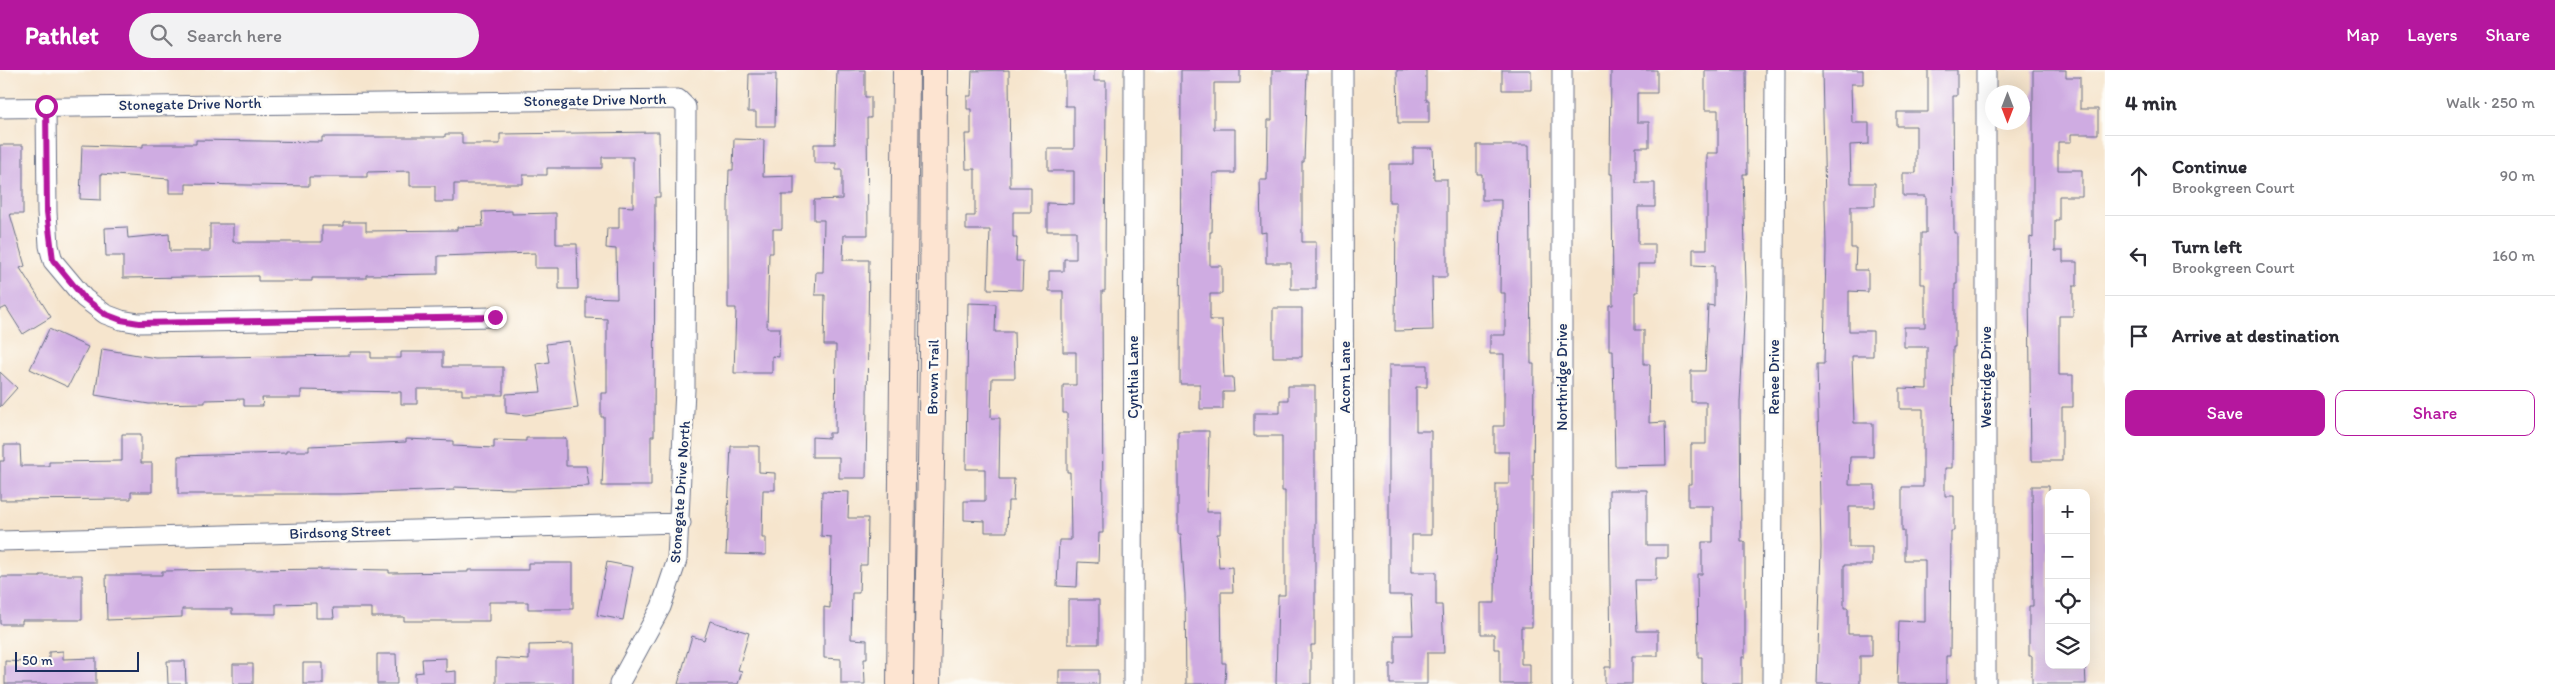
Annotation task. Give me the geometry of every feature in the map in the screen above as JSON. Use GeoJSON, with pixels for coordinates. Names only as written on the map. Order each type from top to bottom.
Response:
{"type":"FeatureCollection","features":[{"type":"Feature","properties":{"kind":"street","name":"Brown Trail"},"geometry":{"type":"LineString","coordinates":[[900,684],[906,70]]}},
{"type":"Feature","properties":{"kind":"street","name":"Brown Trail"},"geometry":{"type":"LineString","coordinates":[[927,684],[933,354],[934,70]]}},
{"type":"Feature","properties":{"kind":"street","name":"Cynthia Lane"},"geometry":{"type":"LineString","coordinates":[[1133,684],[1134,70]]}},
{"type":"Feature","properties":{"kind":"street","name":"Acorn Lane"},"geometry":{"type":"LineString","coordinates":[[1343,70],[1344,684]]}},
{"type":"Feature","properties":{"kind":"street","name":"Northridge Drive"},"geometry":{"type":"LineString","coordinates":[[1562,70],[1562,684]]}},
{"type":"Feature","properties":{"kind":"street","name":"Renee Drive"},"geometry":{"type":"LineString","coordinates":[[1772,684],[1775,70]]}},
{"type":"Feature","properties":{"kind":"street","name":"Westridge Drive"},"geometry":{"type":"LineString","coordinates":[[1986,70],[1986,684]]}},
{"type":"Feature","properties":{"kind":"street","name":"Stonegate Drive North"},"geometry":{"type":"LineString","coordinates":[[0,108],[678,98],[683,102],[686,107],[686,389],[681,522],[677,560],[672,580],[661,607],[619,684]]}},
{"type":"Feature","properties":{"kind":"street"},"geometry":{"type":"LineString","coordinates":[[46,106],[47,212],[53,260],[84,298],[105,314],[121,320],[139,323],[495,317]]}},
{"type":"Feature","properties":{"kind":"street"},"geometry":{"type":"LineString","coordinates":[[903,355],[933,354]]}},
{"type":"Feature","properties":{"kind":"street","name":"Birdsong Street"},"geometry":{"type":"LineString","coordinates":[[0,541],[681,522]]}},
{"type":"Feature","properties":{"kind":"building"},"geometry":{"type":"Polygon","coordinates":[[[837,70],[865,70],[865,97],[871,97],[871,118],[867,118],[868,235],[844,235],[843,260],[869,260],[866,478],[839,478],[839,457],[812,457],[812,437],[829,438],[829,433],[835,433],[836,345],[824,345],[825,295],[815,295],[816,272],[823,272],[824,220],[814,220],[814,200],[842,199],[842,170],[836,170],[836,163],[814,163],[814,144],[835,144],[837,70]]]}},
{"type":"Feature","properties":{"kind":"building"},"geometry":{"type":"Polygon","coordinates":[[[1009,70],[1010,187],[1031,187],[1031,212],[1013,212],[1013,237],[1017,237],[1016,261],[1023,261],[1022,290],[988,289],[990,230],[966,230],[966,216],[975,216],[975,169],[966,169],[965,134],[971,134],[971,109],[967,109],[967,96],[971,96],[972,71],[1009,70]]]}},
{"type":"Feature","properties":{"kind":"building"},"geometry":{"type":"Polygon","coordinates":[[[1065,70],[1094,70],[1094,81],[1106,81],[1105,291],[1102,291],[1103,533],[1099,533],[1098,563],[1078,562],[1077,587],[1057,586],[1059,540],[1071,540],[1070,472],[1067,472],[1067,413],[1063,413],[1063,385],[1076,385],[1076,352],[1063,352],[1063,291],[1049,291],[1049,271],[1064,271],[1064,259],[1076,259],[1076,231],[1047,231],[1047,203],[1074,204],[1074,171],[1048,171],[1048,149],[1074,149],[1074,106],[1065,106],[1065,70]]]}},
{"type":"Feature","properties":{"kind":"building"},"geometry":{"type":"Polygon","coordinates":[[[1181,70],[1240,70],[1240,83],[1214,83],[1214,129],[1235,129],[1235,173],[1213,173],[1212,232],[1210,232],[1210,266],[1222,266],[1222,294],[1210,294],[1210,320],[1222,320],[1224,377],[1233,377],[1234,392],[1223,392],[1223,409],[1200,409],[1200,384],[1180,384],[1181,70]]]}},
{"type":"Feature","properties":{"kind":"building"},"geometry":{"type":"Polygon","coordinates":[[[1272,70],[1307,70],[1304,162],[1302,162],[1302,242],[1316,242],[1316,289],[1291,289],[1291,263],[1266,263],[1266,232],[1261,233],[1260,180],[1267,180],[1268,120],[1272,120],[1272,70]]]}},
{"type":"Feature","properties":{"kind":"building"},"geometry":{"type":"Polygon","coordinates":[[[1397,70],[1426,70],[1426,100],[1429,100],[1429,123],[1398,123],[1397,70]]]}},
{"type":"Feature","properties":{"kind":"building"},"geometry":{"type":"Polygon","coordinates":[[[1502,70],[1531,70],[1531,90],[1502,90],[1502,70]]]}},
{"type":"Feature","properties":{"kind":"building"},"geometry":{"type":"Polygon","coordinates":[[[1611,70],[1657,70],[1657,93],[1637,93],[1637,122],[1649,122],[1649,147],[1636,147],[1636,183],[1655,183],[1655,207],[1638,207],[1638,244],[1655,244],[1655,264],[1638,264],[1638,292],[1635,292],[1635,330],[1644,330],[1644,364],[1650,364],[1649,423],[1665,422],[1666,465],[1615,466],[1613,350],[1609,350],[1609,305],[1613,305],[1612,174],[1610,174],[1611,70]]]}},
{"type":"Feature","properties":{"kind":"building"},"geometry":{"type":"Polygon","coordinates":[[[1705,70],[1746,70],[1747,174],[1743,174],[1746,285],[1740,402],[1741,542],[1745,542],[1745,657],[1742,657],[1742,684],[1702,684],[1702,657],[1698,657],[1697,574],[1702,574],[1702,542],[1713,542],[1713,506],[1688,506],[1688,484],[1691,484],[1691,444],[1706,444],[1706,402],[1691,402],[1691,371],[1705,371],[1708,305],[1714,306],[1714,266],[1693,265],[1693,249],[1707,249],[1707,153],[1718,153],[1718,110],[1705,110],[1705,70]]]}},
{"type":"Feature","properties":{"kind":"building"},"geometry":{"type":"Polygon","coordinates":[[[1822,70],[1863,70],[1863,84],[1851,84],[1852,123],[1869,123],[1869,144],[1850,145],[1851,183],[1875,183],[1875,206],[1851,206],[1851,248],[1856,248],[1855,270],[1868,270],[1868,292],[1849,291],[1849,331],[1873,331],[1873,356],[1852,356],[1854,423],[1873,423],[1873,457],[1850,457],[1849,485],[1875,485],[1875,507],[1849,507],[1849,547],[1872,547],[1872,565],[1844,565],[1844,608],[1848,608],[1848,634],[1872,634],[1872,656],[1860,656],[1860,684],[1817,684],[1821,548],[1817,364],[1824,364],[1826,247],[1822,70]]]}},
{"type":"Feature","properties":{"kind":"building"},"geometry":{"type":"Polygon","coordinates":[[[1928,70],[1957,70],[1957,96],[1953,96],[1954,233],[1957,233],[1957,284],[1955,284],[1955,347],[1953,347],[1952,468],[1945,468],[1945,496],[1954,496],[1954,531],[1951,531],[1950,656],[1946,656],[1946,684],[1897,684],[1899,621],[1925,622],[1925,560],[1904,560],[1904,531],[1902,531],[1902,487],[1923,487],[1923,409],[1900,409],[1900,388],[1927,389],[1927,347],[1904,347],[1904,327],[1925,327],[1925,284],[1921,284],[1921,233],[1926,233],[1926,196],[1903,196],[1903,173],[1916,173],[1916,126],[1897,126],[1897,112],[1928,112],[1928,70]]]}},
{"type":"Feature","properties":{"kind":"building"},"geometry":{"type":"Polygon","coordinates":[[[2033,70],[2066,70],[2066,77],[2080,77],[2080,109],[2098,109],[2098,134],[2071,134],[2071,142],[2058,142],[2058,170],[2082,170],[2082,196],[2059,196],[2059,220],[2055,220],[2055,251],[2063,251],[2063,262],[2077,262],[2077,286],[2073,286],[2073,316],[2059,316],[2059,375],[2073,375],[2073,407],[2062,407],[2062,461],[2031,461],[2029,285],[2030,237],[2033,238],[2033,70]]]}},
{"type":"Feature","properties":{"kind":"building"},"geometry":{"type":"Polygon","coordinates":[[[749,74],[776,74],[775,126],[756,126],[756,112],[748,112],[749,74]]]}},
{"type":"Feature","properties":{"kind":"building"},"geometry":{"type":"Polygon","coordinates":[[[659,132],[660,197],[655,197],[654,436],[651,436],[651,486],[602,486],[604,417],[601,417],[601,393],[607,393],[607,319],[586,318],[586,297],[617,298],[616,249],[606,248],[607,228],[619,228],[619,206],[633,207],[633,157],[602,157],[602,168],[547,168],[547,175],[523,175],[523,184],[454,184],[454,202],[435,202],[435,186],[410,186],[410,171],[367,172],[367,177],[309,177],[309,186],[186,184],[186,193],[169,193],[169,179],[101,174],[101,200],[80,199],[82,145],[143,147],[143,144],[196,144],[196,140],[322,142],[322,137],[445,137],[445,134],[462,134],[462,144],[500,144],[500,134],[659,132]]]}},
{"type":"Feature","properties":{"kind":"building"},"geometry":{"type":"Polygon","coordinates":[[[734,139],[764,140],[763,177],[794,176],[794,195],[782,195],[782,229],[773,229],[773,253],[769,253],[767,328],[780,328],[779,357],[772,356],[772,373],[734,373],[736,308],[728,308],[728,205],[729,170],[733,170],[734,139]]]}},
{"type":"Feature","properties":{"kind":"building"},"geometry":{"type":"Polygon","coordinates":[[[0,145],[23,145],[23,214],[10,214],[25,266],[20,268],[51,317],[23,334],[6,307],[0,310],[0,145]]]}},
{"type":"Feature","properties":{"kind":"building"},"geometry":{"type":"Polygon","coordinates":[[[1477,145],[1529,145],[1531,364],[1534,364],[1532,627],[1521,627],[1521,664],[1530,664],[1530,684],[1500,684],[1500,649],[1494,649],[1494,634],[1481,634],[1481,603],[1495,603],[1496,484],[1509,484],[1509,452],[1494,452],[1494,426],[1504,426],[1504,354],[1490,354],[1490,335],[1505,335],[1505,293],[1500,293],[1501,200],[1482,200],[1482,174],[1477,174],[1477,145]]]}},
{"type":"Feature","properties":{"kind":"building"},"geometry":{"type":"Polygon","coordinates":[[[1413,148],[1433,148],[1434,179],[1447,179],[1447,277],[1432,277],[1433,330],[1395,331],[1396,202],[1389,202],[1389,164],[1413,164],[1413,148]]]}},
{"type":"Feature","properties":{"kind":"building"},"geometry":{"type":"Polygon","coordinates":[[[512,211],[512,214],[556,213],[556,244],[577,244],[578,289],[559,289],[559,268],[535,268],[535,253],[438,256],[438,274],[366,275],[366,278],[312,278],[312,281],[258,281],[258,276],[123,278],[123,256],[106,256],[105,228],[127,227],[128,238],[169,234],[170,251],[210,251],[210,224],[233,224],[233,242],[322,242],[322,226],[344,226],[344,222],[366,222],[366,231],[457,230],[457,227],[483,226],[482,212],[512,211]]]}},
{"type":"Feature","properties":{"kind":"building"},"geometry":{"type":"Polygon","coordinates":[[[968,303],[996,304],[995,332],[1014,332],[1015,378],[992,378],[991,418],[1000,418],[999,479],[1014,479],[1013,501],[1008,501],[1007,532],[985,532],[985,521],[964,520],[964,501],[985,501],[985,469],[966,469],[968,303]]]}},
{"type":"Feature","properties":{"kind":"building"},"geometry":{"type":"Polygon","coordinates":[[[1273,308],[1302,308],[1302,357],[1273,357],[1273,308]]]}},
{"type":"Feature","properties":{"kind":"building"},"geometry":{"type":"Polygon","coordinates":[[[49,329],[88,347],[68,387],[30,369],[49,329]]]}},
{"type":"Feature","properties":{"kind":"building"},"geometry":{"type":"Polygon","coordinates":[[[569,341],[578,408],[526,415],[506,413],[506,394],[541,392],[537,364],[549,362],[546,344],[569,341]]]}},
{"type":"Feature","properties":{"kind":"building"},"geometry":{"type":"Polygon","coordinates":[[[102,349],[156,358],[350,355],[350,352],[371,352],[371,358],[401,358],[401,352],[443,352],[443,367],[503,367],[503,395],[462,395],[462,389],[417,389],[417,404],[401,404],[401,392],[301,390],[301,398],[262,398],[263,406],[244,406],[244,399],[205,400],[205,403],[149,404],[95,395],[102,349]]]}},
{"type":"Feature","properties":{"kind":"building"},"geometry":{"type":"Polygon","coordinates":[[[1389,365],[1427,365],[1427,387],[1416,387],[1416,431],[1431,431],[1431,535],[1412,535],[1412,572],[1436,572],[1436,605],[1442,605],[1444,653],[1427,653],[1427,684],[1390,684],[1390,664],[1395,664],[1395,635],[1413,635],[1411,595],[1389,595],[1389,365]]]}},
{"type":"Feature","properties":{"kind":"building"},"geometry":{"type":"Polygon","coordinates":[[[0,372],[17,388],[0,407],[0,372]]]}},
{"type":"Feature","properties":{"kind":"building"},"geometry":{"type":"Polygon","coordinates":[[[1288,386],[1315,386],[1315,645],[1311,645],[1311,684],[1276,684],[1278,595],[1285,595],[1285,491],[1282,491],[1282,436],[1254,436],[1254,413],[1280,413],[1280,400],[1288,400],[1288,386]]]}},
{"type":"Feature","properties":{"kind":"building"},"geometry":{"type":"Polygon","coordinates":[[[1178,431],[1209,431],[1207,512],[1220,512],[1220,534],[1217,534],[1219,568],[1232,567],[1233,592],[1221,592],[1222,663],[1226,663],[1225,684],[1186,684],[1185,594],[1181,534],[1178,534],[1178,431]]]}},
{"type":"Feature","properties":{"kind":"building"},"geometry":{"type":"Polygon","coordinates":[[[122,434],[141,434],[141,463],[152,463],[152,492],[131,492],[131,499],[0,500],[0,461],[4,461],[4,445],[20,445],[21,466],[49,466],[49,462],[122,461],[122,434]]]}},
{"type":"Feature","properties":{"kind":"building"},"geometry":{"type":"Polygon","coordinates":[[[526,438],[566,438],[566,466],[586,466],[589,486],[512,489],[454,487],[454,490],[345,494],[178,494],[178,456],[286,453],[286,451],[309,451],[309,446],[406,442],[406,439],[453,441],[453,446],[494,448],[494,440],[526,441],[526,438]]]}},
{"type":"Feature","properties":{"kind":"building"},"geometry":{"type":"Polygon","coordinates":[[[731,446],[759,446],[759,472],[775,473],[775,490],[763,490],[762,538],[766,538],[766,555],[726,554],[731,446]]]}},
{"type":"Feature","properties":{"kind":"building"},"geometry":{"type":"Polygon","coordinates":[[[2032,486],[2049,486],[2049,489],[2045,489],[2045,669],[2085,669],[2086,684],[2032,684],[2032,656],[2029,656],[2029,606],[2033,606],[2032,486]]]}},
{"type":"Feature","properties":{"kind":"building"},"geometry":{"type":"Polygon","coordinates":[[[1609,490],[1647,490],[1647,545],[1668,545],[1668,558],[1656,558],[1656,580],[1635,580],[1637,631],[1658,631],[1658,656],[1632,656],[1632,684],[1605,684],[1605,667],[1611,667],[1609,490]]]}},
{"type":"Feature","properties":{"kind":"building"},"geometry":{"type":"Polygon","coordinates":[[[822,491],[849,492],[848,518],[868,518],[867,565],[860,565],[859,593],[852,593],[851,639],[867,640],[867,659],[864,659],[865,684],[841,684],[841,659],[824,658],[824,607],[830,608],[831,537],[821,536],[822,491]]]}},
{"type":"Feature","properties":{"kind":"building"},"geometry":{"type":"Polygon","coordinates":[[[607,562],[633,567],[623,620],[597,615],[607,562]]]}},
{"type":"Feature","properties":{"kind":"building"},"geometry":{"type":"Polygon","coordinates":[[[528,563],[573,563],[573,609],[528,609],[528,602],[489,602],[489,621],[404,621],[404,617],[372,617],[372,608],[333,608],[334,618],[316,618],[316,603],[276,604],[276,614],[232,614],[232,609],[182,609],[182,617],[107,620],[106,575],[162,575],[162,571],[333,569],[389,570],[389,573],[468,572],[468,570],[528,570],[528,563]]]}},
{"type":"Feature","properties":{"kind":"building"},"geometry":{"type":"Polygon","coordinates":[[[40,575],[82,575],[82,620],[22,620],[22,624],[0,624],[0,577],[40,577],[40,575]]]}},
{"type":"Feature","properties":{"kind":"building"},"geometry":{"type":"Polygon","coordinates":[[[1068,600],[1099,600],[1099,644],[1068,644],[1068,600]]]}},
{"type":"Feature","properties":{"kind":"building"},"geometry":{"type":"Polygon","coordinates":[[[710,621],[749,633],[738,670],[742,671],[738,684],[678,684],[692,636],[704,640],[710,621]]]}},
{"type":"Feature","properties":{"kind":"building"},"geometry":{"type":"Polygon","coordinates":[[[573,644],[573,684],[496,684],[496,658],[529,660],[529,645],[573,644]]]}},
{"type":"Feature","properties":{"kind":"building"},"geometry":{"type":"Polygon","coordinates":[[[63,651],[63,659],[96,658],[96,684],[5,684],[5,661],[49,663],[49,652],[63,651]]]}},
{"type":"Feature","properties":{"kind":"building"},"geometry":{"type":"Polygon","coordinates":[[[377,654],[396,654],[397,684],[377,684],[377,654]]]}},
{"type":"Feature","properties":{"kind":"building"},"geometry":{"type":"Polygon","coordinates":[[[446,658],[446,672],[456,671],[456,684],[415,684],[415,673],[423,672],[422,659],[446,658]]]}},
{"type":"Feature","properties":{"kind":"building"},"geometry":{"type":"Polygon","coordinates":[[[167,661],[185,661],[186,684],[168,684],[167,661]]]}},
{"type":"Feature","properties":{"kind":"building"},"geometry":{"type":"Polygon","coordinates":[[[303,663],[323,663],[323,684],[303,684],[303,663]]]}},
{"type":"Feature","properties":{"kind":"building"},"geometry":{"type":"Polygon","coordinates":[[[233,664],[253,664],[253,684],[233,684],[233,664]]]}},
{"type":"Feature","properties":{"kind":"building"},"geometry":{"type":"Polygon","coordinates":[[[1059,670],[1099,670],[1099,684],[1059,684],[1059,670]]]}},
{"type":"Feature","properties":{"kind":"route"},"geometry":{"type":"LineString","coordinates":[[46,106],[47,212],[53,260],[61,273],[84,298],[105,314],[121,320],[139,323],[495,317]]}}]}
